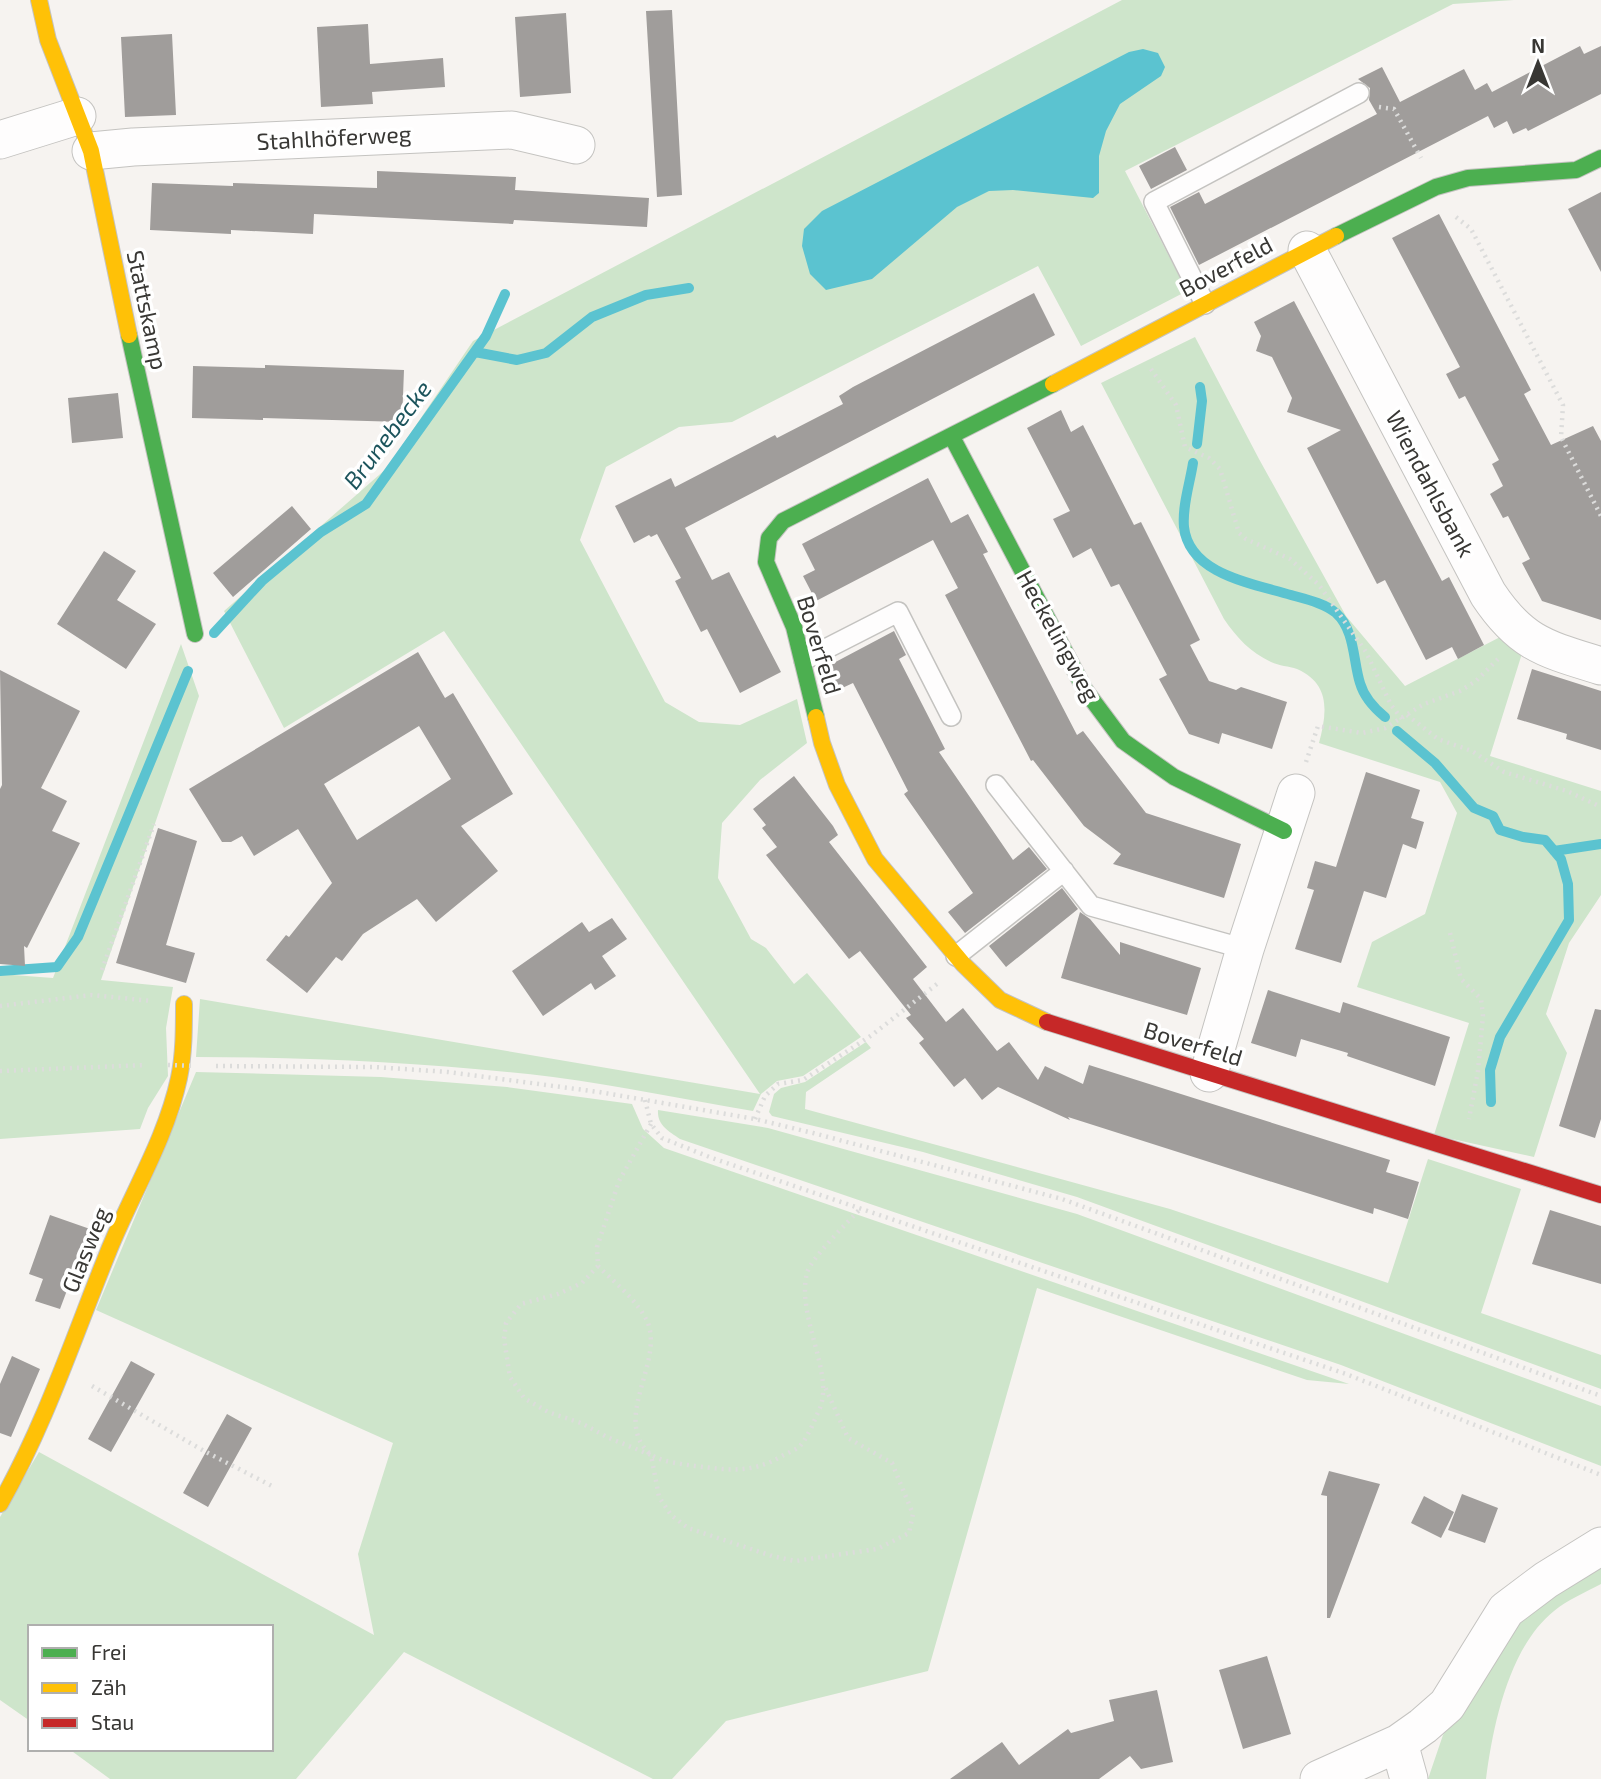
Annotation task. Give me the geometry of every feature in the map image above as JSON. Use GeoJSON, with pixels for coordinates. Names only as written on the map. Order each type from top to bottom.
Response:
{"type":"FeatureCollection","features":[{"type":"Feature","properties":{"kind":"street","name":"Stattskamp"},"geometry":{"type":"LineString","coordinates":[[39,0],[48,40],[91,151],[195,634]]}},
{"type":"Feature","properties":{"kind":"street"},"geometry":{"type":"LineString","coordinates":[[0,140],[77,116]]}},
{"type":"Feature","properties":{"kind":"street","name":"Stahlhöferweg"},"geometry":{"type":"LineString","coordinates":[[91,151],[147,146],[512,130],[576,145]]}},
{"type":"Feature","properties":{"kind":"street","name":"Boverfeld"},"geometry":{"type":"LineString","coordinates":[[1601,158],[1576,170],[1468,178],[1439,186],[1307,250],[952,437],[783,521],[769,538],[766,562],[794,627],[822,743],[838,785],[875,859],[959,960],[1000,1000],[1036,1018],[1601,1195]]}},
{"type":"Feature","properties":{"kind":"street","name":"Wiendahlsbank"},"geometry":{"type":"LineString","coordinates":[[1307,250],[1488,594],[1500,611],[1520,633],[1548,649],[1601,666]]}},
{"type":"Feature","properties":{"kind":"street","name":"Heckelingweg"},"geometry":{"type":"LineString","coordinates":[[952,437],[1085,690],[1123,741],[1174,777],[1284,831]]}},
{"type":"Feature","properties":{"kind":"street"},"geometry":{"type":"LineString","coordinates":[[1209,1073],[1245,949],[1296,793]]}},
{"type":"Feature","properties":{"kind":"street","name":"Glasweg"},"geometry":{"type":"LineString","coordinates":[[0,1504],[29,1452],[64,1370],[109,1250],[163,1128],[176,1089],[183,1052],[184,1004]]}},
{"type":"Feature","properties":{"kind":"street"},"geometry":{"type":"LineString","coordinates":[[1320,1779],[1399,1743],[1423,1726],[1447,1705],[1506,1610],[1546,1580],[1601,1546]]}},
{"type":"Feature","properties":{"kind":"street"},"geometry":{"type":"LineString","coordinates":[[1399,1743],[1409,1779]]}},
{"type":"Feature","properties":{"kind":"lane"},"geometry":{"type":"LineString","coordinates":[[1205,304],[1154,202],[1359,93]]}},
{"type":"Feature","properties":{"kind":"lane"},"geometry":{"type":"LineString","coordinates":[[804,660],[898,612],[951,716]]}},
{"type":"Feature","properties":{"kind":"lane"},"geometry":{"type":"LineString","coordinates":[[996,785],[1091,905],[1245,949]]}},
{"type":"Feature","properties":{"kind":"lane"},"geometry":{"type":"LineString","coordinates":[[959,960],[1064,871]]}},
{"type":"Feature","properties":{"kind":"path"},"geometry":{"type":"LineString","coordinates":[[1359,93],[1369,112],[1382,107],[1394,109],[1457,220],[1471,229],[1563,405],[1561,437],[1601,516]]}},
{"type":"Feature","properties":{"kind":"path"},"geometry":{"type":"LineString","coordinates":[[1135,341],[1176,405],[1185,447],[1209,458],[1220,470],[1239,533],[1246,540],[1290,559],[1318,585],[1366,652],[1391,705],[1404,717],[1438,739],[1472,751],[1504,772],[1567,791],[1601,807]]}},
{"type":"Feature","properties":{"kind":"path"},"geometry":{"type":"LineString","coordinates":[[1318,726],[1362,733],[1385,728],[1424,704],[1460,691],[1476,681],[1509,649],[1520,633]]}},
{"type":"Feature","properties":{"kind":"path"},"geometry":{"type":"LineString","coordinates":[[102,970],[154,824]]}},
{"type":"Feature","properties":{"kind":"path"},"geometry":{"type":"LineString","coordinates":[[1450,933],[1461,979],[1481,999],[1483,1016],[1478,1071],[1461,1150]]}},
{"type":"Feature","properties":{"kind":"path"},"geometry":{"type":"LineString","coordinates":[[755,1119],[765,1096],[778,1084],[803,1080],[872,1035],[959,960]]}},
{"type":"Feature","properties":{"kind":"path"},"geometry":{"type":"LineString","coordinates":[[0,1006],[92,995],[184,1004]]}},
{"type":"Feature","properties":{"kind":"path"},"geometry":{"type":"LineString","coordinates":[[0,1071],[135,1065]]}},
{"type":"Feature","properties":{"kind":"path"},"geometry":{"type":"LineString","coordinates":[[168,1065],[374,1067],[448,1072],[548,1084],[755,1119],[1062,1199],[1601,1396]]}},
{"type":"Feature","properties":{"kind":"path"},"geometry":{"type":"LineString","coordinates":[[645,1100],[651,1124],[662,1138],[712,1158],[1346,1374],[1601,1475]]}},
{"type":"Feature","properties":{"kind":"path"},"geometry":{"type":"LineString","coordinates":[[651,1124],[619,1181],[597,1247],[598,1266],[629,1296],[647,1322],[650,1343],[635,1414],[638,1438],[651,1455],[659,1497],[671,1515],[688,1528],[795,1561],[877,1549],[909,1533],[913,1514],[892,1463],[848,1438],[825,1387],[813,1344],[806,1298],[808,1272],[861,1208]]}},
{"type":"Feature","properties":{"kind":"path"},"geometry":{"type":"LineString","coordinates":[[598,1266],[582,1283],[558,1294],[521,1304],[506,1323],[504,1339],[510,1377],[524,1398],[548,1412],[581,1423],[651,1455],[681,1464],[733,1471],[766,1465],[800,1446],[820,1407],[825,1387]]}},
{"type":"Feature","properties":{"kind":"path"},"geometry":{"type":"LineString","coordinates":[[64,1370],[204,1451],[272,1486]]}},
{"type":"Feature","properties":{"kind":"green space"},"geometry":{"type":"Polygon","coordinates":[[[1122,0],[1514,0],[1453,4],[1125,171],[1187,291],[1081,346],[1038,266],[732,422],[679,427],[606,467],[580,540],[665,702],[699,722],[740,725],[797,699],[807,743],[760,780],[722,823],[718,878],[751,939],[766,948],[794,984],[807,973],[861,1037],[803,1076],[777,1081],[761,1094],[753,1111],[553,1077],[508,1072],[374,1062],[196,1057],[200,999],[760,1094],[444,631],[284,728],[224,611],[387,468],[473,341],[1122,0]]]}},
{"type":"Feature","properties":{"kind":"green space"},"geometry":{"type":"Polygon","coordinates":[[[1195,337],[1346,616],[1405,686],[1506,634],[1524,647],[1490,756],[1601,791],[1601,895],[1569,943],[1546,1014],[1567,1053],[1534,1157],[1434,1135],[1469,1023],[1357,987],[1372,942],[1425,914],[1457,813],[1440,782],[1319,743],[1325,710],[1321,691],[1308,675],[1257,654],[1224,619],[1101,383],[1195,337]]]}},
{"type":"Feature","properties":{"kind":"green space"},"geometry":{"type":"Polygon","coordinates":[[[181,644],[199,696],[101,980],[173,987],[166,1028],[168,1076],[148,1108],[140,1129],[0,1139],[0,974],[53,978],[181,644]]]}},
{"type":"Feature","properties":{"kind":"green space"},"geometry":{"type":"Polygon","coordinates":[[[866,1042],[871,1048],[806,1092],[805,1109],[1170,1209],[1388,1283],[1428,1159],[1521,1189],[1481,1313],[1601,1355],[1601,1389],[1077,1197],[923,1152],[772,1116],[769,1112],[774,1094],[781,1088],[805,1082],[866,1042]]]}},
{"type":"Feature","properties":{"kind":"green space"},"geometry":{"type":"Polygon","coordinates":[[[196,1072],[381,1077],[507,1087],[632,1104],[643,1129],[664,1148],[1349,1384],[1307,1380],[1037,1288],[928,1671],[726,1721],[672,1779],[653,1779],[404,1652],[296,1779],[110,1779],[72,1751],[273,1751],[273,1625],[28,1625],[28,1720],[0,1700],[0,1517],[39,1452],[374,1635],[358,1554],[393,1443],[96,1310],[196,1072]]]}},
{"type":"Feature","properties":{"kind":"green space"},"geometry":{"type":"Polygon","coordinates":[[[658,1110],[768,1128],[1077,1214],[1601,1406],[1601,1466],[1341,1365],[680,1139],[661,1124],[658,1110]]]}},
{"type":"Feature","properties":{"kind":"green space"},"geometry":{"type":"Polygon","coordinates":[[[1601,1564],[1601,1584],[1554,1611],[1538,1626],[1525,1645],[1506,1688],[1499,1712],[1486,1779],[1428,1779],[1443,1735],[1488,1668],[1507,1631],[1543,1598],[1601,1564]]]}},
{"type":"Feature","properties":{"kind":"water"},"geometry":{"type":"Polygon","coordinates":[[[1143,49],[1158,53],[1165,67],[1161,76],[1120,104],[1106,131],[1099,156],[1099,193],[1093,198],[1013,190],[989,191],[957,207],[872,279],[826,290],[810,274],[802,246],[804,229],[822,211],[1129,52],[1143,49]]]}},
{"type":"Feature","properties":{"kind":"building"},"geometry":{"type":"Polygon","coordinates":[[[672,10],[682,195],[657,197],[646,11],[672,10]]]}},
{"type":"Feature","properties":{"kind":"building"},"geometry":{"type":"Polygon","coordinates":[[[566,13],[571,93],[520,97],[515,17],[566,13]]]}},
{"type":"Feature","properties":{"kind":"building"},"geometry":{"type":"Polygon","coordinates":[[[368,24],[370,64],[443,58],[445,87],[372,92],[373,104],[321,107],[317,27],[368,24]]]}},
{"type":"Feature","properties":{"kind":"building"},"geometry":{"type":"Polygon","coordinates":[[[172,34],[176,115],[125,117],[121,37],[172,34]]]}},
{"type":"Feature","properties":{"kind":"building"},"geometry":{"type":"Polygon","coordinates":[[[1580,46],[1584,54],[1601,46],[1601,94],[1528,131],[1526,128],[1513,134],[1507,121],[1494,128],[1488,116],[1199,265],[1170,207],[1199,192],[1205,204],[1377,114],[1369,100],[1370,88],[1358,79],[1382,67],[1400,102],[1464,69],[1475,90],[1487,83],[1492,92],[1580,46]]]}},
{"type":"Feature","properties":{"kind":"building"},"geometry":{"type":"Polygon","coordinates":[[[1175,147],[1187,170],[1151,189],[1139,166],[1175,147]]]}},
{"type":"Feature","properties":{"kind":"building"},"geometry":{"type":"Polygon","coordinates":[[[377,171],[516,177],[515,190],[649,198],[647,227],[514,220],[513,224],[314,214],[313,234],[150,230],[152,183],[377,188],[377,171]]]}},
{"type":"Feature","properties":{"kind":"building"},"geometry":{"type":"Polygon","coordinates":[[[1601,192],[1601,272],[1568,209],[1601,192]]]}},
{"type":"Feature","properties":{"kind":"building"},"geometry":{"type":"Polygon","coordinates":[[[1439,214],[1531,390],[1524,394],[1551,445],[1593,426],[1601,441],[1601,620],[1542,601],[1522,563],[1530,559],[1508,516],[1503,518],[1490,494],[1503,486],[1492,464],[1499,460],[1465,396],[1459,399],[1446,374],[1460,367],[1392,238],[1439,214]]]}},
{"type":"Feature","properties":{"kind":"building"},"geometry":{"type":"Polygon","coordinates":[[[1034,293],[1055,335],[685,528],[712,580],[729,572],[781,672],[740,693],[707,629],[701,632],[675,581],[681,578],[657,534],[634,543],[615,506],[671,478],[675,487],[775,435],[777,438],[843,404],[839,396],[853,387],[1034,293]]]}},
{"type":"Feature","properties":{"kind":"building"},"geometry":{"type":"Polygon","coordinates":[[[1294,301],[1442,581],[1449,577],[1484,645],[1458,659],[1452,647],[1426,660],[1385,580],[1377,584],[1307,448],[1341,430],[1287,412],[1292,398],[1272,357],[1256,351],[1261,336],[1254,322],[1294,301]]]}},
{"type":"Feature","properties":{"kind":"building"},"geometry":{"type":"Polygon","coordinates":[[[265,365],[404,370],[402,422],[192,418],[193,366],[265,368],[265,365]]]}},
{"type":"Feature","properties":{"kind":"building"},"geometry":{"type":"Polygon","coordinates":[[[118,393],[123,438],[72,443],[68,398],[118,393]]]}},
{"type":"Feature","properties":{"kind":"building"},"geometry":{"type":"Polygon","coordinates":[[[1061,410],[1071,432],[1083,425],[1134,525],[1141,522],[1200,640],[1190,645],[1209,681],[1236,690],[1241,687],[1287,702],[1272,749],[1222,733],[1219,744],[1189,734],[1159,679],[1167,675],[1119,584],[1111,587],[1091,548],[1073,558],[1053,519],[1070,511],[1027,428],[1061,410]]]}},
{"type":"Feature","properties":{"kind":"building"},"geometry":{"type":"Polygon","coordinates":[[[928,478],[951,523],[968,514],[988,552],[983,554],[1077,735],[1083,731],[1146,813],[1241,844],[1224,898],[1113,864],[1121,854],[1084,826],[1033,760],[1031,761],[945,595],[958,588],[933,540],[816,601],[803,576],[815,570],[802,544],[928,478]]]}},
{"type":"Feature","properties":{"kind":"building"},"geometry":{"type":"Polygon","coordinates":[[[292,506],[311,529],[233,597],[213,573],[292,506]]]}},
{"type":"Feature","properties":{"kind":"building"},"geometry":{"type":"Polygon","coordinates":[[[104,551],[136,571],[117,600],[156,624],[126,669],[57,624],[104,551]]]}},
{"type":"Feature","properties":{"kind":"building"},"geometry":{"type":"Polygon","coordinates":[[[894,631],[906,655],[899,659],[945,749],[939,752],[1013,860],[1029,847],[1047,869],[965,933],[948,912],[973,893],[904,794],[908,791],[853,683],[838,690],[829,671],[828,666],[894,631]]]}},
{"type":"Feature","properties":{"kind":"building"},"geometry":{"type":"Polygon","coordinates":[[[418,652],[445,698],[453,693],[513,794],[461,826],[498,871],[436,922],[417,899],[363,934],[342,961],[336,957],[307,993],[266,960],[286,935],[289,937],[332,883],[298,829],[254,856],[242,836],[231,842],[222,842],[189,789],[418,652]],[[419,726],[324,784],[357,840],[451,779],[419,726]]]}},
{"type":"Feature","properties":{"kind":"building"},"geometry":{"type":"Polygon","coordinates":[[[1532,669],[1601,691],[1601,750],[1566,739],[1567,734],[1517,719],[1532,669]]]}},
{"type":"Feature","properties":{"kind":"building"},"geometry":{"type":"Polygon","coordinates":[[[0,670],[80,711],[41,788],[67,801],[52,831],[80,843],[27,948],[24,946],[25,966],[0,964],[0,670]]]}},
{"type":"Feature","properties":{"kind":"building"},"geometry":{"type":"Polygon","coordinates":[[[1366,772],[1420,790],[1411,818],[1424,822],[1416,849],[1403,844],[1386,898],[1364,891],[1341,963],[1295,949],[1314,890],[1307,888],[1315,861],[1336,867],[1366,772]]]}},
{"type":"Feature","properties":{"kind":"building"},"geometry":{"type":"Polygon","coordinates":[[[794,776],[838,835],[829,842],[927,967],[913,979],[946,1022],[963,1008],[997,1051],[1009,1042],[1038,1080],[1045,1066],[1083,1084],[1089,1065],[1390,1160],[1386,1172],[1419,1182],[1408,1219],[1374,1208],[1373,1214],[1068,1117],[1070,1120],[998,1087],[982,1100],[965,1078],[954,1087],[919,1043],[924,1039],[906,1018],[911,1015],[860,951],[849,959],[766,855],[777,847],[762,828],[766,825],[753,809],[794,776]]]}},
{"type":"Feature","properties":{"kind":"building"},"geometry":{"type":"Polygon","coordinates":[[[158,828],[197,841],[166,945],[195,953],[186,983],[116,963],[158,828]]]}},
{"type":"Feature","properties":{"kind":"building"},"geometry":{"type":"Polygon","coordinates":[[[1062,888],[1078,909],[1006,967],[989,946],[1062,888]]]}},
{"type":"Feature","properties":{"kind":"building"},"geometry":{"type":"Polygon","coordinates":[[[1080,912],[1090,919],[1120,955],[1120,942],[1201,968],[1187,1015],[1061,978],[1080,912]]]}},
{"type":"Feature","properties":{"kind":"building"},"geometry":{"type":"Polygon","coordinates":[[[612,918],[627,939],[602,956],[616,976],[595,990],[591,983],[543,1016],[512,971],[582,922],[589,932],[612,918]]]}},
{"type":"Feature","properties":{"kind":"building"},"geometry":{"type":"Polygon","coordinates":[[[1268,990],[1340,1013],[1343,1002],[1450,1037],[1435,1086],[1347,1056],[1348,1053],[1301,1039],[1296,1057],[1251,1043],[1268,990]]]}},
{"type":"Feature","properties":{"kind":"building"},"geometry":{"type":"Polygon","coordinates":[[[1595,1009],[1601,1010],[1601,1119],[1595,1138],[1559,1126],[1595,1009]]]}},
{"type":"Feature","properties":{"kind":"building"},"geometry":{"type":"Polygon","coordinates":[[[1550,1210],[1601,1226],[1601,1284],[1532,1264],[1550,1210]]]}},
{"type":"Feature","properties":{"kind":"building"},"geometry":{"type":"Polygon","coordinates":[[[50,1215],[90,1229],[60,1309],[35,1301],[43,1279],[29,1274],[50,1215]]]}},
{"type":"Feature","properties":{"kind":"building"},"geometry":{"type":"Polygon","coordinates":[[[12,1356],[40,1369],[11,1437],[0,1433],[0,1384],[12,1356]]]}},
{"type":"Feature","properties":{"kind":"building"},"geometry":{"type":"Polygon","coordinates":[[[131,1361],[155,1374],[111,1452],[88,1439],[131,1361]]]}},
{"type":"Feature","properties":{"kind":"building"},"geometry":{"type":"Polygon","coordinates":[[[227,1414],[252,1428],[208,1507],[183,1493],[227,1414]]]}},
{"type":"Feature","properties":{"kind":"building"},"geometry":{"type":"Polygon","coordinates":[[[1329,1471],[1380,1484],[1330,1618],[1327,1618],[1327,1496],[1321,1495],[1329,1471]]]}},
{"type":"Feature","properties":{"kind":"building"},"geometry":{"type":"Polygon","coordinates":[[[1462,1494],[1498,1508],[1485,1543],[1448,1530],[1462,1494]]]}},
{"type":"Feature","properties":{"kind":"building"},"geometry":{"type":"Polygon","coordinates":[[[1424,1496],[1454,1512],[1441,1538],[1411,1523],[1424,1496]]]}},
{"type":"Feature","properties":{"kind":"building"},"geometry":{"type":"Polygon","coordinates":[[[1267,1656],[1291,1734],[1243,1749],[1219,1670],[1267,1656]]]}},
{"type":"Feature","properties":{"kind":"building"},"geometry":{"type":"Polygon","coordinates":[[[1157,1690],[1173,1762],[1141,1769],[1130,1756],[1099,1779],[950,1779],[1002,1742],[1019,1765],[1068,1729],[1071,1733],[1114,1721],[1109,1700],[1157,1690]]]}},
{"type":"Feature","properties":{"kind":"waterway"},"geometry":{"type":"LineString","coordinates":[[475,352],[517,360],[546,353],[592,317],[646,295],[689,288]]}},
{"type":"Feature","properties":{"kind":"waterway","name":"Brunebecke"},"geometry":{"type":"LineString","coordinates":[[214,633],[262,581],[321,532],[366,504],[486,336],[505,294]]}},
{"type":"Feature","properties":{"kind":"waterway"},"geometry":{"type":"LineString","coordinates":[[1197,444],[1202,401],[1200,387]]}},
{"type":"Feature","properties":{"kind":"waterway"},"geometry":{"type":"LineString","coordinates":[[1193,463],[1185,503],[1184,527],[1189,543],[1198,556],[1226,575],[1314,602],[1336,613],[1347,628],[1364,693],[1385,717]]}},
{"type":"Feature","properties":{"kind":"waterway","name":"Brunebecke"},"geometry":{"type":"LineString","coordinates":[[0,971],[57,967],[78,937],[188,671]]}},
{"type":"Feature","properties":{"kind":"waterway"},"geometry":{"type":"LineString","coordinates":[[1397,731],[1435,763],[1474,808],[1493,816],[1500,830],[1545,840],[1561,859],[1568,884],[1569,920],[1500,1037],[1490,1070],[1491,1102]]}},
{"type":"Feature","properties":{"kind":"waterway"},"geometry":{"type":"LineString","coordinates":[[1554,851],[1601,844]]}},
{"type":"Feature","properties":{"kind":"traffic: fast"},"geometry":{"type":"LineString","coordinates":[[1336,236],[1436,187],[1468,178],[1576,170],[1601,158]]}},
{"type":"Feature","properties":{"kind":"traffic: fast"},"geometry":{"type":"LineString","coordinates":[[129,335],[195,634]]}},
{"type":"Feature","properties":{"kind":"traffic: fast"},"geometry":{"type":"LineString","coordinates":[[816,717],[794,627],[766,562],[769,538],[783,521],[1053,384]]}},
{"type":"Feature","properties":{"kind":"traffic: fast"},"geometry":{"type":"LineString","coordinates":[[952,437],[1085,690],[1123,741],[1174,777],[1284,831]]}},
{"type":"Feature","properties":{"kind":"traffic: slow"},"geometry":{"type":"LineString","coordinates":[[39,0],[48,40],[91,151],[129,335]]}},
{"type":"Feature","properties":{"kind":"traffic: slow"},"geometry":{"type":"LineString","coordinates":[[1053,384],[1336,236]]}},
{"type":"Feature","properties":{"kind":"traffic: slow"},"geometry":{"type":"LineString","coordinates":[[816,717],[837,785],[875,859],[963,964],[1000,1000],[1047,1022]]}},
{"type":"Feature","properties":{"kind":"traffic: slow"},"geometry":{"type":"LineString","coordinates":[[0,1504],[32,1442],[109,1250],[166,1123],[181,1069],[184,1004]]}},
{"type":"Feature","properties":{"kind":"traffic: jam"},"geometry":{"type":"LineString","coordinates":[[1047,1022],[1601,1195]]}}]}
